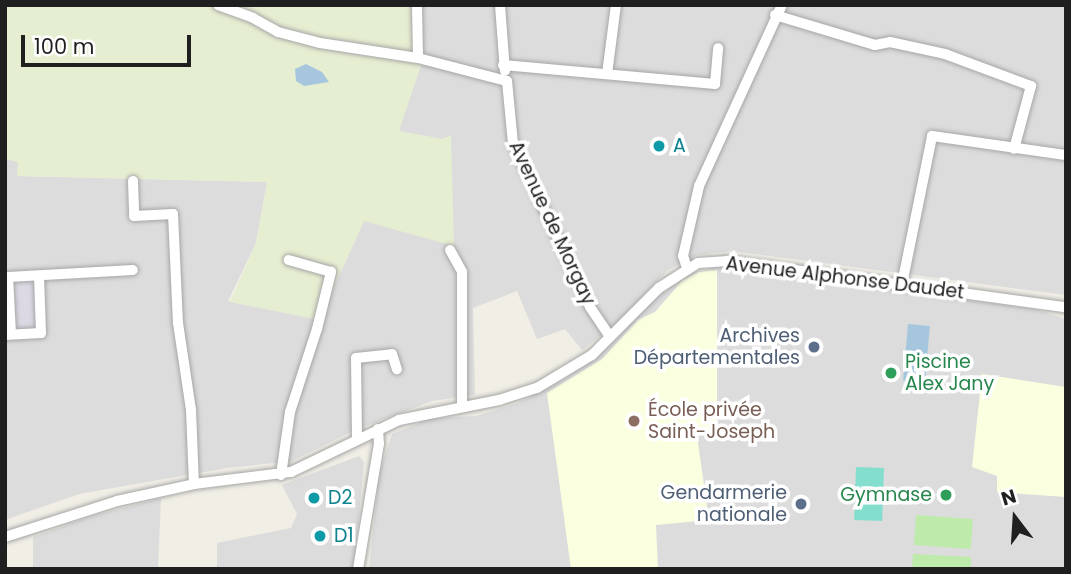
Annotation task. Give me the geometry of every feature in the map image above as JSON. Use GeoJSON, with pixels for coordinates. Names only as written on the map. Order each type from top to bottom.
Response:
{"type":"FeatureCollection","features":[{"type":"Feature","properties":{"kind":"street"},"geometry":{"type":"LineString","coordinates":[[218,5],[253,18],[278,32],[320,43],[418,58],[507,81]]}},
{"type":"Feature","properties":{"kind":"street"},"geometry":{"type":"LineString","coordinates":[[416,5],[418,58]]}},
{"type":"Feature","properties":{"kind":"street","name":"Avenue de Morgay"},"geometry":{"type":"LineString","coordinates":[[500,5],[503,65],[513,144],[590,307],[610,337]]}},
{"type":"Feature","properties":{"kind":"street"},"geometry":{"type":"LineString","coordinates":[[607,74],[616,5]]}},
{"type":"Feature","properties":{"kind":"street"},"geometry":{"type":"LineString","coordinates":[[687,268],[683,256],[699,186],[716,144],[745,91],[779,10],[875,46],[890,42],[945,54],[1031,86],[1014,149]]}},
{"type":"Feature","properties":{"kind":"street"},"geometry":{"type":"LineString","coordinates":[[503,65],[715,84],[718,47]]}},
{"type":"Feature","properties":{"kind":"street"},"geometry":{"type":"LineString","coordinates":[[902,284],[932,136],[1066,155]]}},
{"type":"Feature","properties":{"kind":"street"},"geometry":{"type":"LineString","coordinates":[[133,181],[134,216],[173,214],[178,323],[191,410],[194,484]]}},
{"type":"Feature","properties":{"kind":"street"},"geometry":{"type":"LineString","coordinates":[[450,250],[462,272],[462,407]]}},
{"type":"Feature","properties":{"kind":"street"},"geometry":{"type":"LineString","coordinates":[[281,475],[289,412],[317,329],[331,272],[289,260]]}},
{"type":"Feature","properties":{"kind":"street","name":"Avenue Alphonse Daudet"},"geometry":{"type":"LineString","coordinates":[[5,537],[117,501],[194,484],[281,475],[300,469],[378,429],[411,417],[537,388],[577,366],[659,288],[698,263],[727,261],[1066,307]]}},
{"type":"Feature","properties":{"kind":"street"},"geometry":{"type":"LineString","coordinates":[[39,276],[41,333],[8,334],[8,277],[132,270]]}},
{"type":"Feature","properties":{"kind":"street"},"geometry":{"type":"LineString","coordinates":[[357,439],[356,358],[393,354],[397,369]]}},
{"type":"Feature","properties":{"kind":"street"},"geometry":{"type":"LineString","coordinates":[[358,569],[378,446],[378,429]]}},
{"type":"Feature","properties":{"kind":"shaded area"},"geometry":{"type":"Polygon","coordinates":[[[5,5],[417,5],[423,59],[399,131],[442,139],[451,136],[454,246],[364,221],[319,320],[230,302],[256,243],[267,182],[17,176],[18,162],[5,159],[5,5]]]}},
{"type":"Feature","properties":{"kind":"shaded area"},"geometry":{"type":"Polygon","coordinates":[[[417,5],[1066,5],[1066,295],[731,251],[697,255],[668,270],[614,325],[582,350],[565,329],[537,339],[517,291],[473,308],[475,395],[432,401],[357,429],[292,461],[227,468],[79,494],[5,520],[5,159],[18,161],[18,176],[267,182],[256,243],[228,301],[319,319],[364,221],[451,136],[442,139],[398,131],[423,60],[417,5]]]}},
{"type":"Feature","properties":{"kind":"shaded area"},"geometry":{"type":"Polygon","coordinates":[[[306,64],[322,72],[329,82],[304,86],[296,81],[295,69],[306,64]]]}},
{"type":"Feature","properties":{"kind":"shaded area"},"geometry":{"type":"Polygon","coordinates":[[[721,266],[1034,309],[1066,319],[1066,569],[369,569],[379,474],[392,434],[432,418],[476,416],[518,403],[596,358],[650,303],[686,274],[721,266]]]}},
{"type":"Feature","properties":{"kind":"shaded area","name":"École privée Saint-Joseph"},"geometry":{"type":"Polygon","coordinates":[[[717,270],[717,429],[697,436],[709,520],[656,525],[658,569],[571,569],[547,393],[602,359],[638,320],[655,312],[682,281],[699,272],[717,270]]]}},
{"type":"Feature","properties":{"kind":"shaded area"},"geometry":{"type":"Polygon","coordinates":[[[35,280],[38,329],[17,330],[14,281],[35,280]]]}},
{"type":"Feature","properties":{"kind":"shaded area"},"geometry":{"type":"Polygon","coordinates":[[[908,324],[930,326],[925,383],[903,381],[908,324]]]}},
{"type":"Feature","properties":{"kind":"shaded area"},"geometry":{"type":"Polygon","coordinates":[[[982,374],[1066,387],[1066,497],[997,492],[997,476],[972,467],[982,374]]]}},
{"type":"Feature","properties":{"kind":"shaded area"},"geometry":{"type":"Polygon","coordinates":[[[359,456],[364,462],[354,569],[217,569],[217,543],[291,528],[297,514],[282,485],[359,456]]]}},
{"type":"Feature","properties":{"kind":"shaded area"},"geometry":{"type":"Polygon","coordinates":[[[856,467],[884,468],[882,521],[854,520],[856,467]]]}},
{"type":"Feature","properties":{"kind":"shaded area"},"geometry":{"type":"Polygon","coordinates":[[[161,498],[158,569],[33,569],[33,537],[89,517],[161,498]]]}},
{"type":"Feature","properties":{"kind":"green space"},"geometry":{"type":"Polygon","coordinates":[[[916,515],[973,519],[971,549],[914,545],[916,515]]]}},
{"type":"Feature","properties":{"kind":"green space"},"geometry":{"type":"Polygon","coordinates":[[[913,554],[971,557],[971,569],[912,569],[913,554]]]}},
{"type":"Feature","properties":{"kind":"place","name":"A"},"geometry":{"type":"Point","coordinates":[659,146]}},
{"type":"Feature","properties":{"kind":"place","name":"Archives Départementales"},"geometry":{"type":"Point","coordinates":[814,347]}},
{"type":"Feature","properties":{"kind":"place","name":"Piscine Alex Jany"},"geometry":{"type":"Point","coordinates":[891,373]}},
{"type":"Feature","properties":{"kind":"place","name":"École privée Saint-Joseph"},"geometry":{"type":"Point","coordinates":[634,421]}},
{"type":"Feature","properties":{"kind":"place","name":"Gymnase"},"geometry":{"type":"Point","coordinates":[946,495]}},
{"type":"Feature","properties":{"kind":"place","name":"D2"},"geometry":{"type":"Point","coordinates":[314,498]}},
{"type":"Feature","properties":{"kind":"place","name":"Gendarmerie nationale"},"geometry":{"type":"Point","coordinates":[801,504]}},
{"type":"Feature","properties":{"kind":"place","name":"D1"},"geometry":{"type":"Point","coordinates":[320,536]}}]}
